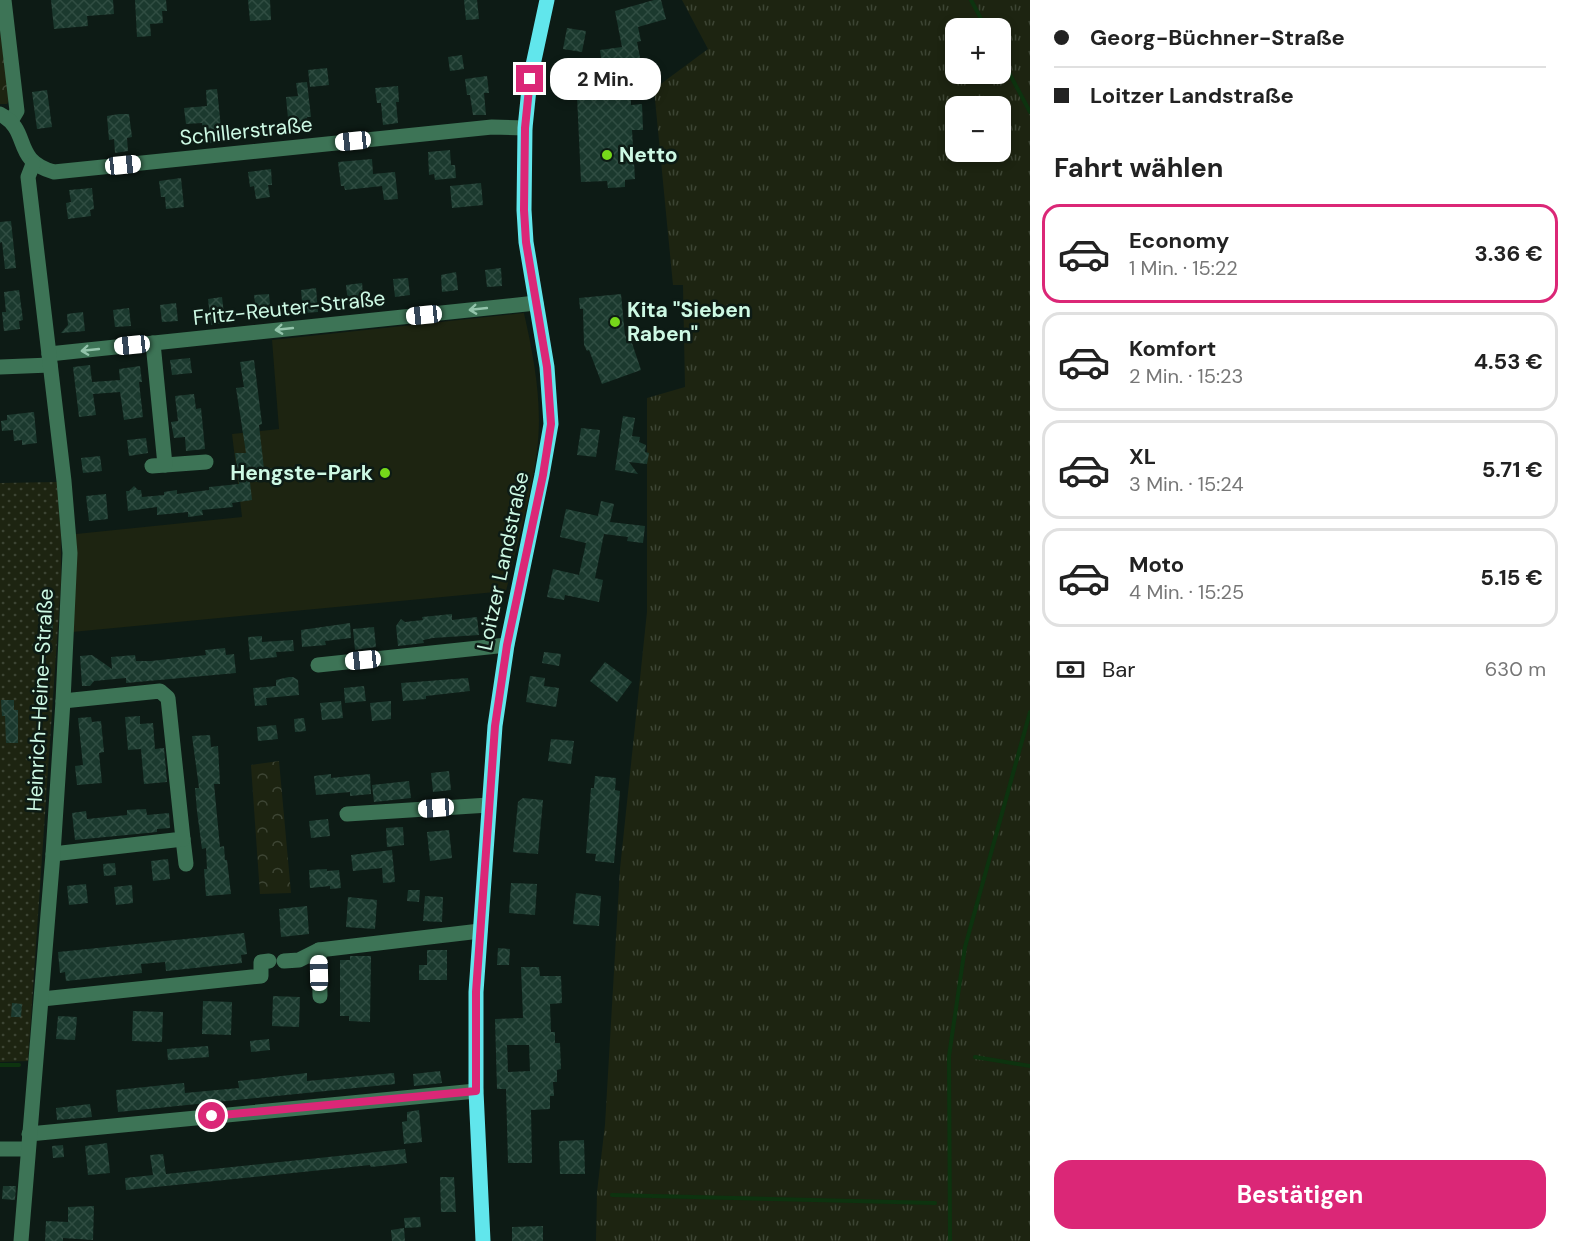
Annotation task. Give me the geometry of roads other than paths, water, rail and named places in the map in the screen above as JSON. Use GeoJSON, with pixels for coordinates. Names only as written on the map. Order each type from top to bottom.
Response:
{"type":"FeatureCollection","features":[{"type":"Feature","properties":{"kind":"main road","name":"Loitzer Landstraße"},"geometry":{"type":"LineString","coordinates":[[483,1241],[476,1091],[476,992],[495,726],[507,645],[550,432],[547,367],[526,242],[524,210],[525,128],[530,79],[547,0]]}},
{"type":"Feature","properties":{"kind":"street"},"geometry":{"type":"LineString","coordinates":[[4,0],[17,111],[5,118],[18,132],[26,154],[33,164]]}},
{"type":"Feature","properties":{"kind":"street","name":"Schillerstraße"},"geometry":{"type":"LineString","coordinates":[[33,164],[54,172],[492,127],[525,128]]}},
{"type":"Feature","properties":{"kind":"street","name":"Heinrich-Heine-Straße"},"geometry":{"type":"LineString","coordinates":[[21,1241],[53,854],[63,700],[69,543],[28,177],[33,164]]}},
{"type":"Feature","properties":{"kind":"street","name":"Fritz-Reuter-Straße"},"geometry":{"type":"LineString","coordinates":[[0,367],[153,343],[536,303]]}},
{"type":"Feature","properties":{"kind":"street"},"geometry":{"type":"LineString","coordinates":[[153,343],[159,465],[206,462]]}},
{"type":"Feature","properties":{"kind":"street"},"geometry":{"type":"LineString","coordinates":[[318,665],[507,645]]}},
{"type":"Feature","properties":{"kind":"street"},"geometry":{"type":"LineString","coordinates":[[63,700],[160,690],[168,698],[186,864]]}},
{"type":"Feature","properties":{"kind":"street"},"geometry":{"type":"LineString","coordinates":[[346,814],[489,805]]}},
{"type":"Feature","properties":{"kind":"street"},"geometry":{"type":"LineString","coordinates":[[53,854],[183,839]]}},
{"type":"Feature","properties":{"kind":"street"},"geometry":{"type":"LineString","coordinates":[[42,999],[261,976],[261,962],[299,960],[319,950],[480,931]]}},
{"type":"Feature","properties":{"kind":"street"},"geometry":{"type":"LineString","coordinates":[[319,950],[320,996]]}},
{"type":"Feature","properties":{"kind":"street"},"geometry":{"type":"LineString","coordinates":[[0,1149],[28,1141],[476,1091]]}},
{"type":"Feature","properties":{"kind":"waterway"},"geometry":{"type":"LineString","coordinates":[[971,0],[981,18]]}},
{"type":"Feature","properties":{"kind":"waterway"},"geometry":{"type":"LineString","coordinates":[[1011,77],[1030,112]]}},
{"type":"Feature","properties":{"kind":"waterway"},"geometry":{"type":"LineString","coordinates":[[950,1241],[949,1056],[965,947],[1030,712]]}},
{"type":"Feature","properties":{"kind":"waterway"},"geometry":{"type":"LineString","coordinates":[[975,1057],[1030,1066]]}},
{"type":"Feature","properties":{"kind":"waterway"},"geometry":{"type":"LineString","coordinates":[[0,1065],[19,1065]]}},
{"type":"Feature","properties":{"kind":"waterway"},"geometry":{"type":"LineString","coordinates":[[612,1195],[935,1203]]}},
{"type":"Feature","properties":{"kind":"place","name":"Netto"},"geometry":{"type":"Point","coordinates":[607,155]}},
{"type":"Feature","properties":{"kind":"place","name":"Kita \"Sieben Raben\""},"geometry":{"type":"Point","coordinates":[615,322]}},
{"type":"Feature","properties":{"kind":"place","name":"Hengste-Park"},"geometry":{"type":"Point","coordinates":[385,473]}}]}
